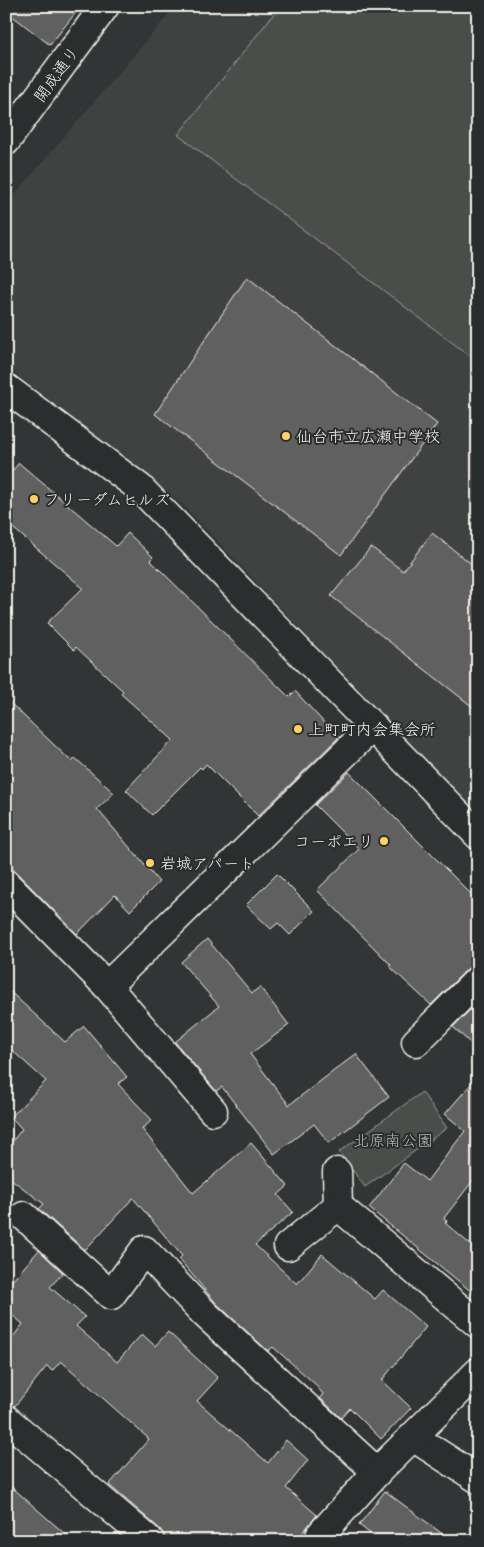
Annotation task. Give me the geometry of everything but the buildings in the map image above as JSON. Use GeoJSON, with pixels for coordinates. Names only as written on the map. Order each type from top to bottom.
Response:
{"type":"FeatureCollection","features":[{"type":"Feature","properties":{"kind":"street","name":"開成通り"},"geometry":{"type":"LineString","coordinates":[[6,141],[105,6]]}},
{"type":"Feature","properties":{"kind":"street"},"geometry":{"type":"LineString","coordinates":[[6,388],[140,488],[478,835]]}},
{"type":"Feature","properties":{"kind":"street"},"geometry":{"type":"LineString","coordinates":[[107,986],[373,726]]}},
{"type":"Feature","properties":{"kind":"street"},"geometry":{"type":"LineString","coordinates":[[6,884],[107,986],[214,1111]]}},
{"type":"Feature","properties":{"kind":"street"},"geometry":{"type":"LineString","coordinates":[[416,1042],[478,980]]}},
{"type":"Feature","properties":{"kind":"street"},"geometry":{"type":"LineString","coordinates":[[337,1172],[338,1206],[478,1324]]}},
{"type":"Feature","properties":{"kind":"street"},"geometry":{"type":"LineString","coordinates":[[288,1246],[338,1206]]}},
{"type":"Feature","properties":{"kind":"street"},"geometry":{"type":"LineString","coordinates":[[24,1216],[111,1295],[144,1250],[205,1314],[377,1472]]}},
{"type":"Feature","properties":{"kind":"street"},"geometry":{"type":"LineString","coordinates":[[318,1541],[321,1534],[377,1472],[478,1372]]}},
{"type":"Feature","properties":{"kind":"street"},"geometry":{"type":"LineString","coordinates":[[6,1419],[150,1541]]}},
{"type":"Feature","properties":{"kind":"street"},"geometry":{"type":"LineString","coordinates":[[413,1437],[478,1479]]}},
{"type":"Feature","properties":{"kind":"shaded area","name":"仙台市立広瀬中学校"},"geometry":{"type":"Polygon","coordinates":[[[176,6],[478,6],[478,817],[184,506],[6,366],[6,205],[176,6]]]}},
{"type":"Feature","properties":{"kind":"green space"},"geometry":{"type":"Polygon","coordinates":[[[280,6],[478,6],[478,362],[178,135],[280,6]]]}},
{"type":"Feature","properties":{"kind":"green space","name":"北原南公園"},"geometry":{"type":"Polygon","coordinates":[[[422,1092],[447,1128],[365,1187],[339,1152],[422,1092]]]}},
{"type":"Feature","properties":{"kind":"place","name":"仙台市立広瀬中学校"},"geometry":{"type":"Point","coordinates":[286,436]}},
{"type":"Feature","properties":{"kind":"place","name":"フリーダムヒルズ"},"geometry":{"type":"Point","coordinates":[34,499]}},
{"type":"Feature","properties":{"kind":"place","name":"上町町内会集会所"},"geometry":{"type":"Point","coordinates":[298,729]}},
{"type":"Feature","properties":{"kind":"place","name":"コーポエリ"},"geometry":{"type":"Point","coordinates":[384,841]}},
{"type":"Feature","properties":{"kind":"place","name":"岩城アパート"},"geometry":{"type":"Point","coordinates":[150,863]}}]}
